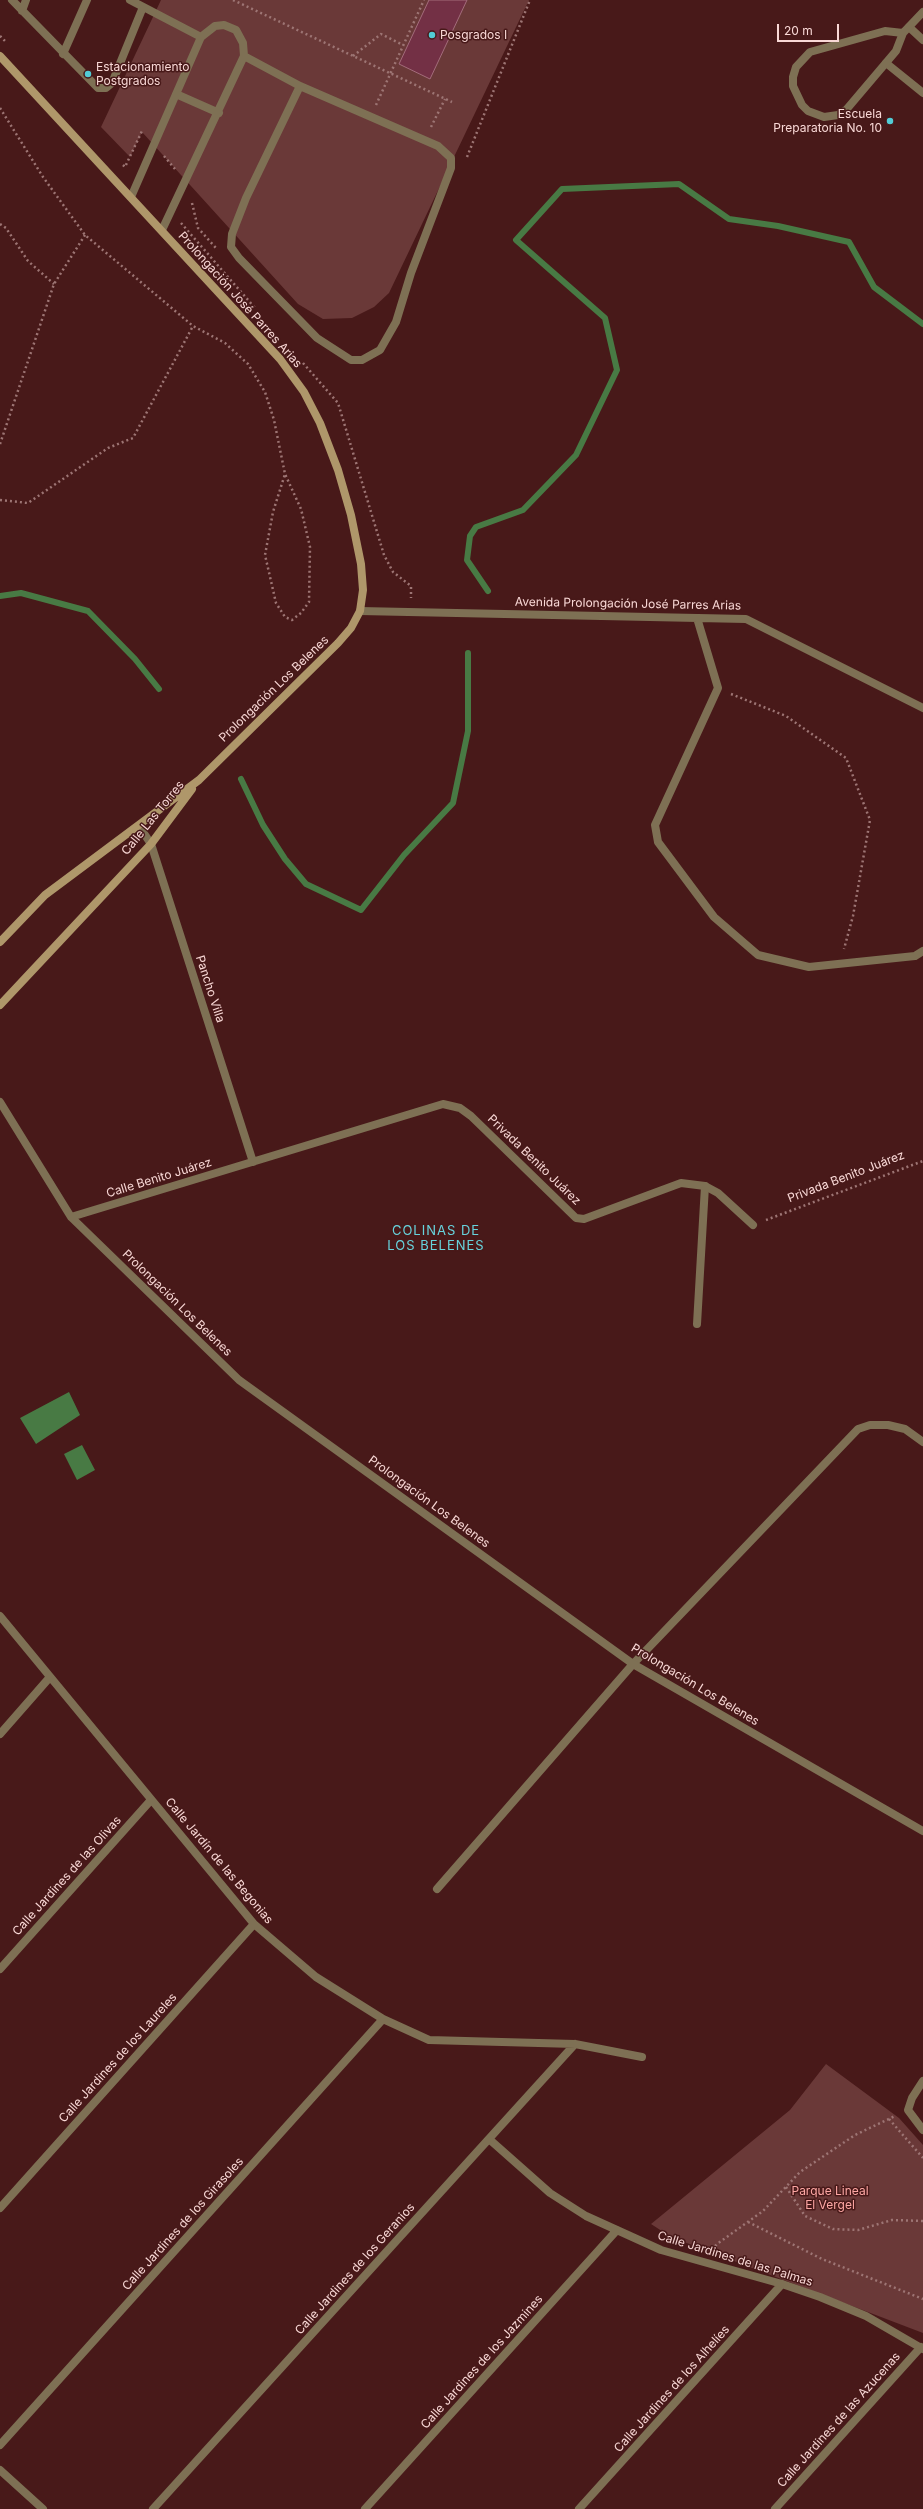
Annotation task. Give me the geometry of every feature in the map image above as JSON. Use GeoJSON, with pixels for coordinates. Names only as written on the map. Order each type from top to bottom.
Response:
{"type":"FeatureCollection","features":[{"type":"Feature","properties":{"kind":"main road","name":"Prolongación José Parres Arias"},"geometry":{"type":"LineString","coordinates":[[0,56],[162,230],[280,360],[304,392],[317,416],[338,470],[351,515],[361,564],[363,590],[360,611]]}},
{"type":"Feature","properties":{"kind":"main road","name":"Prolongación Los Belenes"},"geometry":{"type":"LineString","coordinates":[[198,780],[338,643],[351,628],[360,611]]}},
{"type":"Feature","properties":{"kind":"main road","name":"Calle Las Torres"},"geometry":{"type":"LineString","coordinates":[[0,942],[45,895],[139,826],[198,780]]}},
{"type":"Feature","properties":{"kind":"main road","name":"Calle Las Torres"},"geometry":{"type":"LineString","coordinates":[[0,1005],[151,844],[198,780]]}},
{"type":"Feature","properties":{"kind":"street"},"geometry":{"type":"LineString","coordinates":[[12,0],[63,54],[98,88],[106,88],[112,83],[143,7]]}},
{"type":"Feature","properties":{"kind":"street"},"geometry":{"type":"LineString","coordinates":[[22,11],[26,0]]}},
{"type":"Feature","properties":{"kind":"street"},"geometry":{"type":"LineString","coordinates":[[63,54],[87,0]]}},
{"type":"Feature","properties":{"kind":"street"},"geometry":{"type":"LineString","coordinates":[[130,0],[201,37]]}},
{"type":"Feature","properties":{"kind":"street"},"geometry":{"type":"LineString","coordinates":[[903,33],[885,31],[810,52],[796,67],[793,86],[802,105],[808,111],[824,117],[838,115],[851,104],[896,51],[903,33],[923,12]]}},
{"type":"Feature","properties":{"kind":"street"},"geometry":{"type":"LineString","coordinates":[[131,197],[201,37],[215,26],[224,25],[236,30],[243,43],[244,56],[219,113],[162,230]]}},
{"type":"Feature","properties":{"kind":"street"},"geometry":{"type":"LineString","coordinates":[[909,27],[923,40]]}},
{"type":"Feature","properties":{"kind":"street"},"geometry":{"type":"LineString","coordinates":[[244,56],[300,86],[438,146],[451,158],[451,168],[412,273],[396,322],[380,350],[362,360],[351,360],[317,338],[239,258],[231,247],[232,234],[246,198],[300,86]]}},
{"type":"Feature","properties":{"kind":"street"},"geometry":{"type":"LineString","coordinates":[[886,63],[923,92]]}},
{"type":"Feature","properties":{"kind":"street"},"geometry":{"type":"LineString","coordinates":[[176,94],[219,113]]}},
{"type":"Feature","properties":{"kind":"street","name":"Avenida Prolongación José Parres Arias"},"geometry":{"type":"LineString","coordinates":[[360,611],[411,610],[746,618],[923,708]]}},
{"type":"Feature","properties":{"kind":"street"},"geometry":{"type":"LineString","coordinates":[[697,618],[718,688],[655,825],[658,842],[714,917],[758,955],[809,966],[840,962],[885,960],[915,956],[923,951]]}},
{"type":"Feature","properties":{"kind":"street","name":"Pancho Villa"},"geometry":{"type":"LineString","coordinates":[[139,826],[151,844],[254,1162]]}},
{"type":"Feature","properties":{"kind":"street","name":"Prolongación Los Belenes"},"geometry":{"type":"LineString","coordinates":[[0,1102],[71,1217],[239,1380],[633,1664],[923,1831]]}},
{"type":"Feature","properties":{"kind":"street","name":"Privada Benito Juárez"},"geometry":{"type":"LineString","coordinates":[[254,1162],[443,1104],[460,1108],[471,1116],[576,1218],[584,1219],[681,1183],[705,1186],[718,1193],[752,1225]]}},
{"type":"Feature","properties":{"kind":"street","name":"Calle Benito Juárez"},"geometry":{"type":"LineString","coordinates":[[71,1217],[254,1162]]}},
{"type":"Feature","properties":{"kind":"street"},"geometry":{"type":"LineString","coordinates":[[697,1324],[705,1186]]}},
{"type":"Feature","properties":{"kind":"street"},"geometry":{"type":"LineString","coordinates":[[437,1889],[633,1664],[858,1429],[870,1425],[888,1425],[905,1429],[923,1442]]}},
{"type":"Feature","properties":{"kind":"street","name":"Calle Jardín de las Begonias"},"geometry":{"type":"LineString","coordinates":[[0,1616],[254,1924],[316,1977],[383,2020],[429,2040],[575,2044],[642,2057]]}},
{"type":"Feature","properties":{"kind":"street"},"geometry":{"type":"LineString","coordinates":[[0,1734],[50,1677]]}},
{"type":"Feature","properties":{"kind":"street","name":"Calle Jardines de las Olivas"},"geometry":{"type":"LineString","coordinates":[[0,1969],[151,1800]]}},
{"type":"Feature","properties":{"kind":"street","name":"Calle Jardines de los Laureles"},"geometry":{"type":"LineString","coordinates":[[0,2208],[254,1924]]}},
{"type":"Feature","properties":{"kind":"street","name":"Calle Jardines de los Girasoles"},"geometry":{"type":"LineString","coordinates":[[0,2445],[383,2020]]}},
{"type":"Feature","properties":{"kind":"street","name":"Calle Jardines de los Geranios"},"geometry":{"type":"LineString","coordinates":[[152,2509],[575,2044]]}},
{"type":"Feature","properties":{"kind":"street"},"geometry":{"type":"LineString","coordinates":[[923,2081],[912,2098],[908,2110],[923,2130]]}},
{"type":"Feature","properties":{"kind":"street","name":"Calle Jardines de las Palmas"},"geometry":{"type":"LineString","coordinates":[[489,2139],[550,2194],[586,2216],[661,2250],[782,2284],[866,2316],[922,2348]]}},
{"type":"Feature","properties":{"kind":"street","name":"Calle Jardines de los Jazmines"},"geometry":{"type":"LineString","coordinates":[[365,2509],[617,2230]]}},
{"type":"Feature","properties":{"kind":"street","name":"Calle Jardines de los Alhelíes"},"geometry":{"type":"LineString","coordinates":[[579,2509],[782,2284]]}},
{"type":"Feature","properties":{"kind":"street","name":"Calle Jardines de las Azucenas"},"geometry":{"type":"LineString","coordinates":[[775,2509],[922,2348]]}},
{"type":"Feature","properties":{"kind":"street"},"geometry":{"type":"LineString","coordinates":[[0,2470],[43,2509]]}},
{"type":"Feature","properties":{"kind":"path"},"geometry":{"type":"LineString","coordinates":[[233,0],[452,102]]}},
{"type":"Feature","properties":{"kind":"path"},"geometry":{"type":"LineString","coordinates":[[370,117],[424,0]]}},
{"type":"Feature","properties":{"kind":"path"},"geometry":{"type":"LineString","coordinates":[[465,162],[530,0]]}},
{"type":"Feature","properties":{"kind":"path"},"geometry":{"type":"LineString","coordinates":[[353,56],[380,34],[403,45]]}},
{"type":"Feature","properties":{"kind":"path"},"geometry":{"type":"LineString","coordinates":[[0,36],[11,47]]}},
{"type":"Feature","properties":{"kind":"path"},"geometry":{"type":"LineString","coordinates":[[424,140],[445,99]]}},
{"type":"Feature","properties":{"kind":"path"},"geometry":{"type":"LineString","coordinates":[[0,108],[43,177],[85,235],[192,326],[225,343],[248,364],[265,392],[272,413],[285,474],[301,509],[310,548],[309,602],[301,613],[292,620],[285,617],[276,603],[265,555],[273,512],[285,474]]}},
{"type":"Feature","properties":{"kind":"path"},"geometry":{"type":"LineString","coordinates":[[120,162],[125,167],[142,131],[186,181],[198,228],[218,250]]}},
{"type":"Feature","properties":{"kind":"path"},"geometry":{"type":"LineString","coordinates":[[0,224],[6,228],[28,261],[54,284]]}},
{"type":"Feature","properties":{"kind":"path"},"geometry":{"type":"LineString","coordinates":[[0,444],[54,284],[85,235]]}},
{"type":"Feature","properties":{"kind":"path"},"geometry":{"type":"LineString","coordinates":[[0,500],[28,503],[108,448],[133,438],[192,326]]}},
{"type":"Feature","properties":{"kind":"path"},"geometry":{"type":"LineString","coordinates":[[411,586],[411,610]]}},
{"type":"Feature","properties":{"kind":"path"},"geometry":{"type":"LineString","coordinates":[[718,688],[786,716],[846,758],[870,820],[853,916],[840,962]]}},
{"type":"Feature","properties":{"kind":"path","name":"Privada Benito Juárez"},"geometry":{"type":"LineString","coordinates":[[752,1225],[923,1161]]}},
{"type":"Feature","properties":{"kind":"path"},"geometry":{"type":"LineString","coordinates":[[704,2262],[717,2244],[763,2211],[800,2172],[849,2140],[908,2110]]}},
{"type":"Feature","properties":{"kind":"path"},"geometry":{"type":"LineString","coordinates":[[889,2119],[923,2158]]}},
{"type":"Feature","properties":{"kind":"path"},"geometry":{"type":"LineString","coordinates":[[786,2187],[805,2216],[833,2229],[858,2230],[892,2220],[923,2221]]}},
{"type":"Feature","properties":{"kind":"path"},"geometry":{"type":"LineString","coordinates":[[748,2222],[782,2241],[923,2299]]}},
{"type":"Feature","properties":{"kind":"green space"},"geometry":{"type":"Polygon","coordinates":[[[161,0],[529,0],[389,293],[374,307],[352,318],[323,319],[298,304],[142,132],[130,157],[101,127],[161,0]]]}},
{"type":"Feature","properties":{"kind":"green space","name":"Parque Lineal El Vergel"},"geometry":{"type":"Polygon","coordinates":[[[826,2064],[899,2118],[923,2145],[923,2333],[671,2237],[651,2224],[790,2110],[826,2064]]]}},
{"type":"Feature","properties":{"kind":"shaded area"},"geometry":{"type":"Polygon","coordinates":[[[69,1392],[80,1415],[36,1444],[20,1418],[69,1392]]]}},
{"type":"Feature","properties":{"kind":"shaded area"},"geometry":{"type":"Polygon","coordinates":[[[82,1445],[95,1470],[77,1480],[64,1454],[82,1445]]]}},
{"type":"Feature","properties":{"kind":"building","name":"Posgrados I"},"geometry":{"type":"Polygon","coordinates":[[[429,0],[467,0],[430,79],[399,64],[429,0]]]}},
{"type":"Feature","properties":{"kind":"waterway"},"geometry":{"type":"LineString","coordinates":[[488,591],[467,560],[470,536],[476,527],[523,510],[576,455],[617,370],[605,318],[516,240],[562,189],[679,184],[729,219],[778,226],[849,242],[874,287],[923,324]]}},
{"type":"Feature","properties":{"kind":"waterway"},"geometry":{"type":"LineString","coordinates":[[0,596],[21,593],[88,611],[135,659],[159,689]]}},
{"type":"Feature","properties":{"kind":"waterway"},"geometry":{"type":"LineString","coordinates":[[241,779],[263,825],[285,859],[306,884],[361,910],[404,855],[453,803],[468,731],[468,653]]}},
{"type":"Feature","properties":{"kind":"place","name":"Posgrados I"},"geometry":{"type":"Point","coordinates":[432,35]}},
{"type":"Feature","properties":{"kind":"place","name":"Estacionamiento Postgrados"},"geometry":{"type":"Point","coordinates":[88,74]}},
{"type":"Feature","properties":{"kind":"place","name":"Escuela Preparatoria No. 10"},"geometry":{"type":"Point","coordinates":[890,121]}},
{"type":"Feature","properties":{"kind":"district","name":"COLINAS DE LOS BELENES"},"geometry":{"type":"Point","coordinates":[436,1238]}}]}
